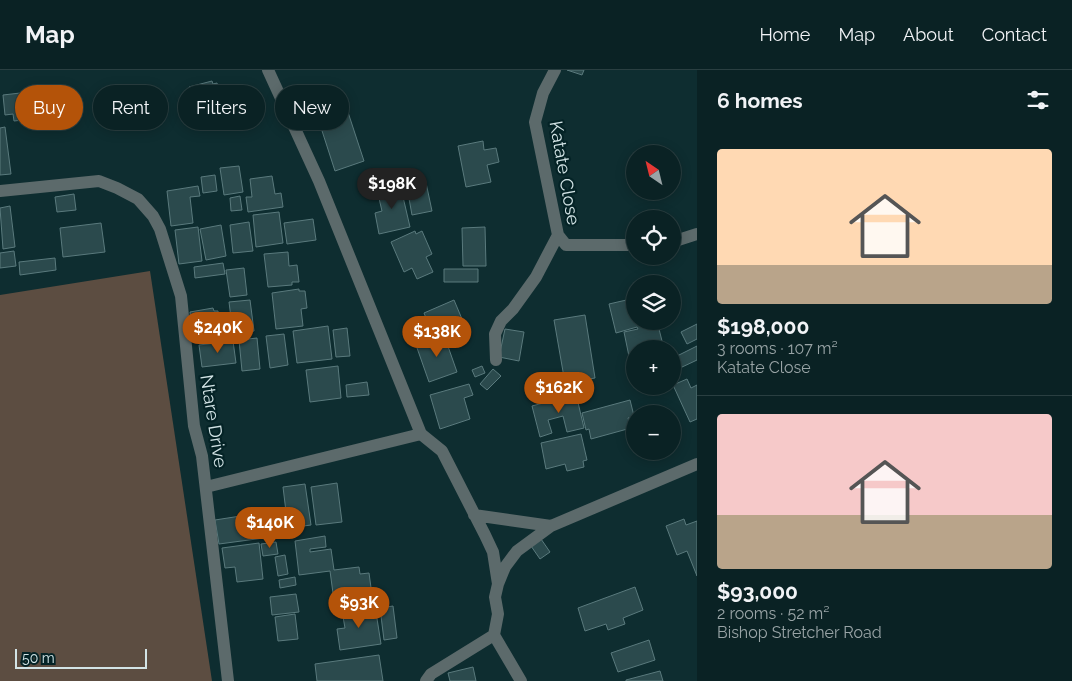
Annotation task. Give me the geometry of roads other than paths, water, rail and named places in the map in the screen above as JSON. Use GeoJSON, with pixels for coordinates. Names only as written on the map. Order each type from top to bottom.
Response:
{"type":"FeatureCollection","features":[{"type":"Feature","properties":{"kind":"street"},"geometry":{"type":"LineString","coordinates":[[268,70],[319,180],[421,434],[442,451],[494,552],[498,584]]}},
{"type":"Feature","properties":{"kind":"street","name":"Katate Close"},"geometry":{"type":"LineString","coordinates":[[555,70],[543,93],[535,122],[558,235],[566,245],[626,246]]}},
{"type":"Feature","properties":{"kind":"street","name":"Ntare Drive"},"geometry":{"type":"LineString","coordinates":[[0,192],[98,182],[118,188],[138,199],[153,216],[160,229],[181,296],[194,426],[202,456],[228,681]]}},
{"type":"Feature","properties":{"kind":"street"},"geometry":{"type":"LineString","coordinates":[[681,239],[697,234]]}},
{"type":"Feature","properties":{"kind":"street"},"geometry":{"type":"LineString","coordinates":[[496,360],[495,334],[501,321],[513,309],[536,278],[558,235]]}},
{"type":"Feature","properties":{"kind":"street"},"geometry":{"type":"LineString","coordinates":[[206,487],[421,434]]}},
{"type":"Feature","properties":{"kind":"street"},"geometry":{"type":"LineString","coordinates":[[521,681],[494,635],[498,614],[495,597],[498,584],[505,568],[517,551],[551,526],[697,464]]}},
{"type":"Feature","properties":{"kind":"street"},"geometry":{"type":"LineString","coordinates":[[474,515],[551,526]]}},
{"type":"Feature","properties":{"kind":"street"},"geometry":{"type":"LineString","coordinates":[[426,681],[430,674],[494,635]]}}]}
